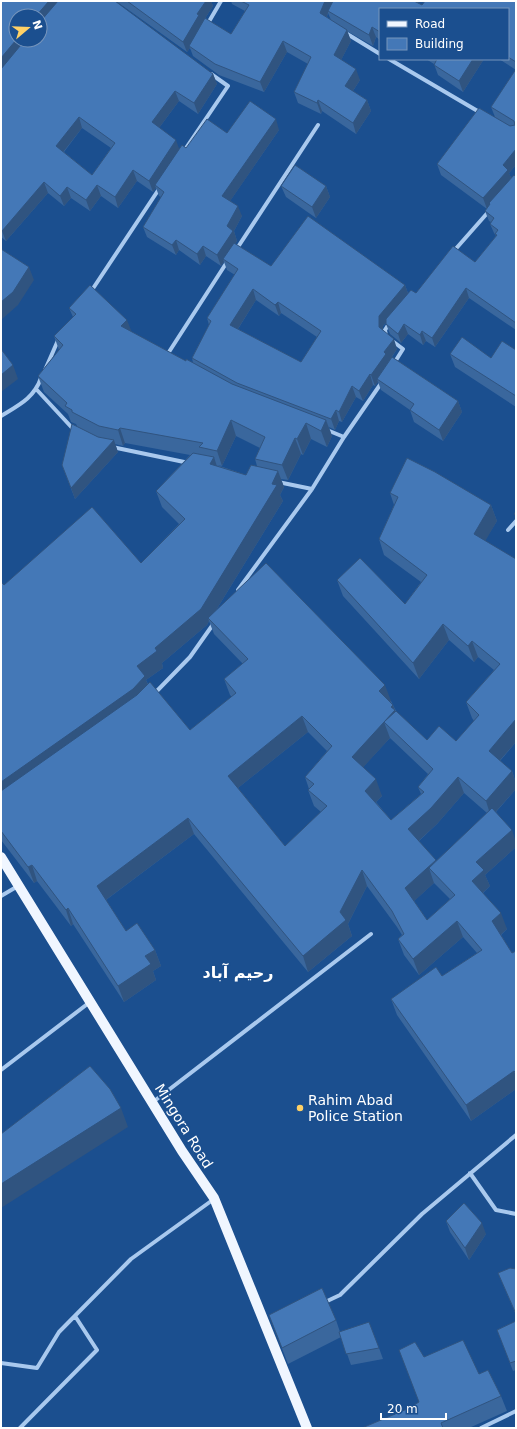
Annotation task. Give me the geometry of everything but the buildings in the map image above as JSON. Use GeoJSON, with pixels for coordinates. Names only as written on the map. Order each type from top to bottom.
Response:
{"type":"FeatureCollection","features":[{"type":"Feature","properties":{"kind":"main road","name":"Mingora Road"},"geometry":{"type":"LineString","coordinates":[[1,857],[152,1102],[214,1198],[269,1327],[308,1428]]}},
{"type":"Feature","properties":{"kind":"street"},"geometry":{"type":"LineString","coordinates":[[202,32],[221,1]]}},
{"type":"Feature","properties":{"kind":"street"},"geometry":{"type":"LineString","coordinates":[[341,30],[379,53]]}},
{"type":"Feature","properties":{"kind":"street"},"geometry":{"type":"LineString","coordinates":[[391,60],[483,114]]}},
{"type":"Feature","properties":{"kind":"street"},"geometry":{"type":"LineString","coordinates":[[179,159],[228,86],[205,70]]}},
{"type":"Feature","properties":{"kind":"street"},"geometry":{"type":"LineString","coordinates":[[173,360],[166,356],[318,124]]}},
{"type":"Feature","properties":{"kind":"street"},"geometry":{"type":"LineString","coordinates":[[86,298],[161,186]]}},
{"type":"Feature","properties":{"kind":"street"},"geometry":{"type":"LineString","coordinates":[[448,257],[495,204]]}},
{"type":"Feature","properties":{"kind":"street"},"geometry":{"type":"LineString","coordinates":[[388,372],[403,349],[386,336],[385,330],[396,315]]}},
{"type":"Feature","properties":{"kind":"street"},"geometry":{"type":"LineString","coordinates":[[1,416],[20,405],[37,390],[55,344],[64,331]]}},
{"type":"Feature","properties":{"kind":"street"},"geometry":{"type":"LineString","coordinates":[[237,592],[312,489],[344,437],[384,379]]}},
{"type":"Feature","properties":{"kind":"street"},"geometry":{"type":"LineString","coordinates":[[37,390],[72,429],[78,432]]}},
{"type":"Feature","properties":{"kind":"street"},"geometry":{"type":"LineString","coordinates":[[321,428],[344,437]]}},
{"type":"Feature","properties":{"kind":"street"},"geometry":{"type":"LineString","coordinates":[[104,445],[197,465]]}},
{"type":"Feature","properties":{"kind":"street"},"geometry":{"type":"LineString","coordinates":[[274,481],[312,489]]}},
{"type":"Feature","properties":{"kind":"street"},"geometry":{"type":"LineString","coordinates":[[508,530],[516,521]]}},
{"type":"Feature","properties":{"kind":"street"},"geometry":{"type":"LineString","coordinates":[[152,696],[190,657],[218,618]]}},
{"type":"Feature","properties":{"kind":"street"},"geometry":{"type":"LineString","coordinates":[[1,896],[19,886]]}},
{"type":"Feature","properties":{"kind":"street"},"geometry":{"type":"LineString","coordinates":[[152,1102],[371,934]]}},
{"type":"Feature","properties":{"kind":"street"},"geometry":{"type":"LineString","coordinates":[[1,1070],[90,1001]]}},
{"type":"Feature","properties":{"kind":"street"},"geometry":{"type":"LineString","coordinates":[[320,1304],[340,1295],[422,1214],[516,1135]]}},
{"type":"Feature","properties":{"kind":"street"},"geometry":{"type":"LineString","coordinates":[[470,1173],[496,1210],[516,1214]]}},
{"type":"Feature","properties":{"kind":"street"},"geometry":{"type":"LineString","coordinates":[[1,1363],[37,1368],[59,1332],[131,1259],[214,1198]]}},
{"type":"Feature","properties":{"kind":"street"},"geometry":{"type":"LineString","coordinates":[[20,1428],[97,1350],[75,1316]]}},
{"type":"Feature","properties":{"kind":"street"},"geometry":{"type":"LineString","coordinates":[[481,1428],[516,1411]]}},
{"type":"Feature","properties":{"kind":"place","name":"Rahim Abad Police Station"},"geometry":{"type":"Point","coordinates":[300,1108]}},
{"type":"Feature","properties":{"kind":"district","name":"رحیم آباد"},"geometry":{"type":"Point","coordinates":[238,972]}}]}
